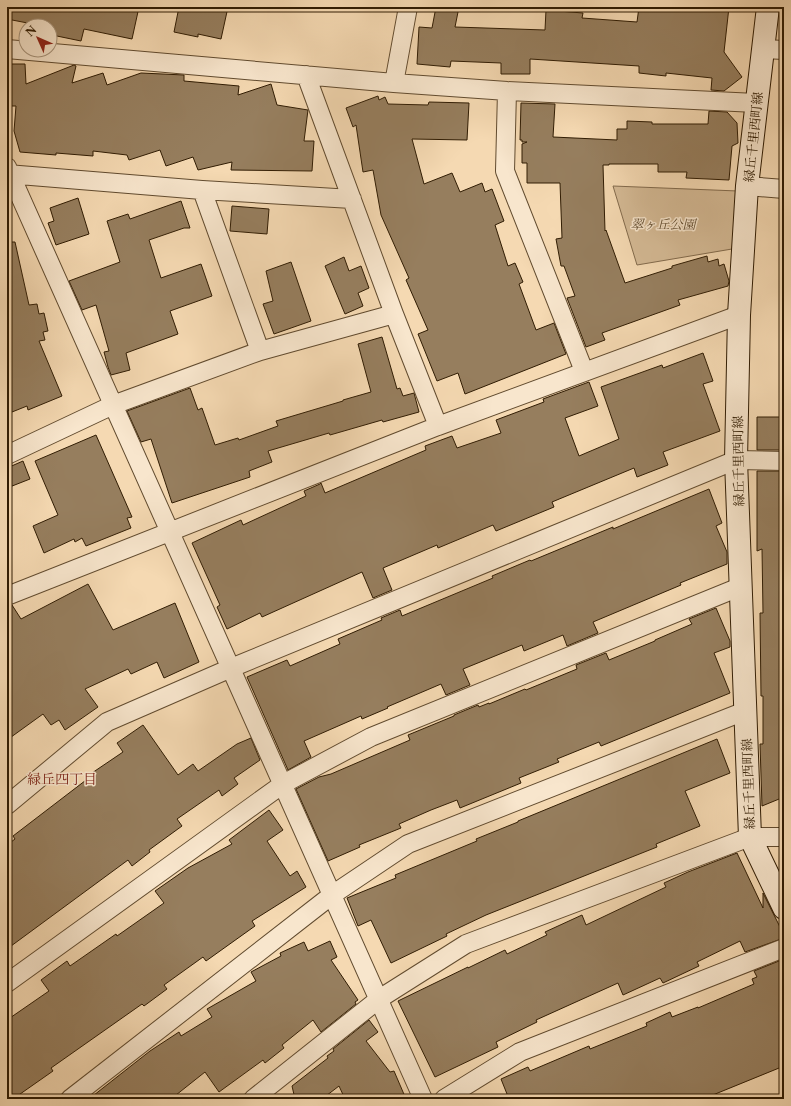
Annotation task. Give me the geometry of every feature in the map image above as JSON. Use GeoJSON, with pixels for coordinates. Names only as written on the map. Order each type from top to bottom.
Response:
{"type":"FeatureCollection","features":[{"type":"Feature","properties":{"kind":"street"},"geometry":{"type":"LineString","coordinates":[[394,83],[408,7]]}},
{"type":"Feature","properties":{"kind":"street","name":"緑丘千里西町線"},"geometry":{"type":"LineString","coordinates":[[768,7],[774,50],[756,103],[747,186],[739,315],[736,460],[742,586],[750,837],[784,908]]}},
{"type":"Feature","properties":{"kind":"street"},"geometry":{"type":"LineString","coordinates":[[7,49],[394,83],[507,91],[756,103]]}},
{"type":"Feature","properties":{"kind":"street"},"geometry":{"type":"LineString","coordinates":[[306,75],[394,314],[438,426]]}},
{"type":"Feature","properties":{"kind":"street"},"geometry":{"type":"LineString","coordinates":[[507,91],[505,171],[584,371]]}},
{"type":"Feature","properties":{"kind":"street"},"geometry":{"type":"LineString","coordinates":[[352,199],[202,190],[8,171],[423,1099]]}},
{"type":"Feature","properties":{"kind":"street"},"geometry":{"type":"LineString","coordinates":[[747,186],[784,189]]}},
{"type":"Feature","properties":{"kind":"street"},"geometry":{"type":"LineString","coordinates":[[202,190],[260,351]]}},
{"type":"Feature","properties":{"kind":"street"},"geometry":{"type":"LineString","coordinates":[[7,455],[113,404],[260,351],[394,314]]}},
{"type":"Feature","properties":{"kind":"street"},"geometry":{"type":"LineString","coordinates":[[7,596],[438,426],[739,315]]}},
{"type":"Feature","properties":{"kind":"street"},"geometry":{"type":"LineString","coordinates":[[7,805],[107,722],[231,668],[736,460],[784,461]]}},
{"type":"Feature","properties":{"kind":"street"},"geometry":{"type":"LineString","coordinates":[[7,983],[283,784],[371,737],[742,586]]}},
{"type":"Feature","properties":{"kind":"street"},"geometry":{"type":"LineString","coordinates":[[70,1099],[332,896],[408,844],[745,711]]}},
{"type":"Feature","properties":{"kind":"street"},"geometry":{"type":"LineString","coordinates":[[253,1099],[379,999],[466,944],[750,837],[784,837]]}},
{"type":"Feature","properties":{"kind":"street"},"geometry":{"type":"LineString","coordinates":[[444,1099],[520,1052],[784,948]]}},
{"type":"Feature","properties":{"kind":"green space","name":"翠ヶ丘公園"},"geometry":{"type":"Polygon","coordinates":[[[613,186],[738,191],[732,249],[637,265],[613,186]]]}},
{"type":"Feature","properties":{"kind":"building"},"geometry":{"type":"Polygon","coordinates":[[[7,7],[139,7],[132,39],[84,29],[81,41],[58,36],[58,18],[18,18],[18,21],[7,19],[7,7]]]}},
{"type":"Feature","properties":{"kind":"building"},"geometry":{"type":"Polygon","coordinates":[[[179,7],[228,7],[221,39],[198,34],[198,37],[174,32],[179,7]]]}},
{"type":"Feature","properties":{"kind":"building"},"geometry":{"type":"Polygon","coordinates":[[[436,7],[459,7],[455,27],[545,30],[546,10],[583,13],[582,18],[637,22],[639,7],[729,7],[724,52],[742,77],[724,91],[711,90],[712,78],[666,73],[666,76],[639,73],[639,66],[530,59],[530,74],[501,74],[501,63],[451,61],[450,67],[417,64],[419,27],[432,28],[436,7]]]}},
{"type":"Feature","properties":{"kind":"building"},"geometry":{"type":"Polygon","coordinates":[[[7,64],[25,64],[26,84],[74,65],[76,66],[72,83],[103,73],[107,85],[141,73],[184,75],[184,81],[239,86],[238,95],[271,84],[277,105],[308,110],[304,141],[314,141],[312,171],[231,170],[232,162],[198,170],[193,157],[166,166],[160,150],[129,160],[127,155],[93,151],[93,156],[20,152],[14,131],[16,106],[7,106],[7,64]]]}},
{"type":"Feature","properties":{"kind":"building"},"geometry":{"type":"Polygon","coordinates":[[[378,96],[379,100],[385,97],[388,104],[428,105],[429,102],[469,103],[467,140],[412,139],[424,184],[452,173],[460,192],[482,183],[485,192],[492,189],[504,221],[495,225],[508,266],[515,263],[523,282],[519,284],[536,330],[554,323],[566,354],[465,394],[458,373],[437,381],[418,334],[428,330],[406,280],[409,278],[381,215],[373,170],[363,172],[356,125],[353,127],[346,108],[378,96]]]}},
{"type":"Feature","properties":{"kind":"building"},"geometry":{"type":"Polygon","coordinates":[[[521,103],[555,104],[553,137],[617,140],[617,129],[627,129],[627,121],[652,122],[652,124],[708,124],[709,111],[727,112],[737,123],[738,143],[732,146],[729,180],[686,178],[687,172],[658,172],[658,164],[603,165],[605,231],[606,230],[625,283],[672,268],[672,266],[707,256],[708,262],[718,259],[719,266],[724,264],[729,281],[728,286],[678,300],[680,305],[602,333],[605,340],[586,347],[567,298],[575,296],[564,266],[561,266],[556,239],[562,238],[560,183],[527,183],[527,163],[522,163],[522,144],[527,142],[522,142],[522,140],[520,140],[521,103]]]}},
{"type":"Feature","properties":{"kind":"building"},"geometry":{"type":"Polygon","coordinates":[[[78,198],[89,234],[56,245],[48,223],[54,221],[50,208],[78,198]]]}},
{"type":"Feature","properties":{"kind":"building"},"geometry":{"type":"Polygon","coordinates":[[[181,201],[190,228],[184,228],[149,240],[161,278],[201,264],[212,296],[170,311],[178,334],[126,353],[130,370],[111,375],[104,352],[109,351],[96,305],[82,310],[69,281],[120,262],[107,221],[128,214],[130,219],[181,201]]]}},
{"type":"Feature","properties":{"kind":"building"},"geometry":{"type":"Polygon","coordinates":[[[232,206],[269,209],[267,234],[230,231],[232,206]]]}},
{"type":"Feature","properties":{"kind":"building"},"geometry":{"type":"Polygon","coordinates":[[[7,242],[15,242],[29,305],[37,304],[39,314],[44,313],[48,331],[43,332],[45,340],[39,341],[62,396],[28,410],[27,406],[7,414],[7,242]]]}},
{"type":"Feature","properties":{"kind":"building"},"geometry":{"type":"Polygon","coordinates":[[[344,257],[349,271],[361,266],[369,288],[358,293],[363,306],[345,314],[325,266],[344,257]]]}},
{"type":"Feature","properties":{"kind":"building"},"geometry":{"type":"Polygon","coordinates":[[[291,262],[311,321],[274,334],[263,304],[273,301],[266,271],[291,262]]]}},
{"type":"Feature","properties":{"kind":"building"},"geometry":{"type":"Polygon","coordinates":[[[382,337],[397,389],[400,388],[403,396],[414,393],[419,412],[383,422],[382,420],[330,435],[329,433],[268,451],[272,462],[249,471],[250,477],[172,503],[151,439],[141,442],[127,411],[190,388],[198,410],[202,408],[215,445],[238,438],[239,440],[278,426],[276,421],[371,392],[358,344],[382,337]]]}},
{"type":"Feature","properties":{"kind":"building"},"geometry":{"type":"Polygon","coordinates":[[[703,353],[713,381],[703,384],[720,431],[663,452],[668,465],[637,477],[634,468],[552,502],[554,507],[496,531],[493,525],[438,548],[437,545],[383,568],[392,590],[373,598],[362,572],[262,617],[260,613],[227,629],[217,607],[220,605],[192,543],[241,520],[243,525],[306,496],[304,491],[321,483],[325,493],[426,450],[425,446],[452,436],[457,448],[501,433],[496,420],[544,402],[543,399],[589,382],[598,406],[565,418],[579,456],[619,439],[601,387],[662,365],[663,368],[703,353]]]}},
{"type":"Feature","properties":{"kind":"building"},"geometry":{"type":"Polygon","coordinates":[[[757,417],[784,417],[784,450],[757,450],[757,417]]]}},
{"type":"Feature","properties":{"kind":"building"},"geometry":{"type":"Polygon","coordinates":[[[96,435],[132,517],[127,518],[131,528],[86,546],[82,538],[75,542],[74,539],[44,553],[33,526],[58,515],[35,461],[96,435]]]}},
{"type":"Feature","properties":{"kind":"building"},"geometry":{"type":"Polygon","coordinates":[[[23,461],[30,479],[7,488],[7,468],[23,461]]]}},
{"type":"Feature","properties":{"kind":"building"},"geometry":{"type":"Polygon","coordinates":[[[757,471],[784,471],[784,797],[762,806],[760,744],[763,744],[763,696],[761,696],[760,613],[763,613],[762,549],[757,551],[757,471]]]}},
{"type":"Feature","properties":{"kind":"building"},"geometry":{"type":"Polygon","coordinates":[[[709,489],[722,523],[716,526],[727,552],[727,564],[680,583],[681,585],[593,622],[598,633],[567,646],[563,635],[524,651],[522,645],[463,669],[470,685],[446,695],[441,684],[362,719],[361,716],[304,741],[311,757],[288,770],[247,677],[287,660],[290,666],[340,644],[338,639],[382,620],[381,618],[400,610],[402,616],[493,578],[492,576],[530,560],[531,561],[613,527],[613,529],[709,489]]]}},
{"type":"Feature","properties":{"kind":"building"},"geometry":{"type":"Polygon","coordinates":[[[88,584],[113,630],[175,603],[199,662],[164,678],[157,662],[131,674],[128,669],[85,689],[98,707],[65,730],[59,720],[51,725],[43,714],[7,740],[7,606],[12,605],[21,619],[88,584]]]}},
{"type":"Feature","properties":{"kind":"building"},"geometry":{"type":"Polygon","coordinates":[[[716,608],[730,641],[730,647],[714,653],[730,693],[601,746],[599,742],[557,759],[559,762],[519,778],[521,783],[460,808],[457,800],[431,810],[399,824],[401,828],[359,845],[360,847],[328,861],[296,789],[319,777],[331,774],[410,740],[408,735],[478,705],[479,707],[489,704],[525,689],[526,690],[577,669],[576,665],[606,653],[609,660],[655,641],[692,624],[689,619],[716,608]]]}},
{"type":"Feature","properties":{"kind":"building"},"geometry":{"type":"Polygon","coordinates":[[[143,725],[178,775],[193,764],[198,771],[237,744],[251,738],[260,760],[234,778],[238,784],[222,796],[219,790],[177,819],[182,826],[149,850],[150,852],[132,866],[128,860],[7,949],[7,845],[15,839],[13,836],[90,777],[89,775],[123,752],[117,743],[143,725]]]}},
{"type":"Feature","properties":{"kind":"building"},"geometry":{"type":"Polygon","coordinates":[[[717,739],[730,773],[685,791],[700,826],[656,844],[657,847],[486,915],[391,963],[371,920],[358,926],[347,898],[396,878],[395,875],[477,841],[476,839],[717,739]]]}},
{"type":"Feature","properties":{"kind":"building"},"geometry":{"type":"Polygon","coordinates":[[[269,810],[283,830],[267,841],[290,876],[297,871],[306,887],[252,921],[255,926],[206,961],[203,957],[164,985],[167,989],[144,1006],[142,1004],[51,1068],[53,1071],[13,1099],[7,1099],[7,1020],[49,991],[41,980],[67,961],[70,966],[116,934],[117,936],[164,903],[155,891],[188,868],[232,844],[229,840],[269,810]]]}},
{"type":"Feature","properties":{"kind":"building"},"geometry":{"type":"Polygon","coordinates":[[[737,853],[763,908],[763,893],[784,935],[784,938],[745,952],[740,941],[697,962],[699,966],[663,983],[660,978],[623,995],[618,983],[536,1020],[537,1022],[496,1042],[498,1047],[435,1077],[398,1001],[505,950],[507,954],[547,935],[545,932],[582,915],[586,925],[666,887],[664,883],[737,853]]]}},
{"type":"Feature","properties":{"kind":"building"},"geometry":{"type":"Polygon","coordinates":[[[330,941],[337,957],[331,960],[358,1000],[355,1002],[356,1004],[321,1032],[313,1020],[282,1045],[284,1048],[265,1063],[263,1060],[219,1092],[205,1072],[171,1099],[89,1099],[150,1051],[179,1032],[181,1036],[212,1017],[207,1009],[256,981],[251,972],[281,956],[280,953],[304,942],[308,951],[330,941]]]}},
{"type":"Feature","properties":{"kind":"building"},"geometry":{"type":"Polygon","coordinates":[[[784,959],[784,1066],[703,1099],[509,1099],[501,1079],[528,1067],[530,1071],[589,1046],[590,1049],[647,1026],[646,1023],[670,1012],[672,1017],[698,1008],[754,984],[752,979],[757,977],[754,971],[784,959]]]}},
{"type":"Feature","properties":{"kind":"building"},"geometry":{"type":"Polygon","coordinates":[[[369,1020],[378,1032],[366,1041],[390,1072],[394,1071],[406,1099],[345,1099],[339,1086],[322,1099],[295,1099],[292,1086],[328,1058],[327,1056],[334,1051],[333,1049],[369,1020]]]}},
{"type":"Feature","properties":{"kind":"district","name":"緑丘四丁目"},"geometry":{"type":"Point","coordinates":[62,779]}}]}
